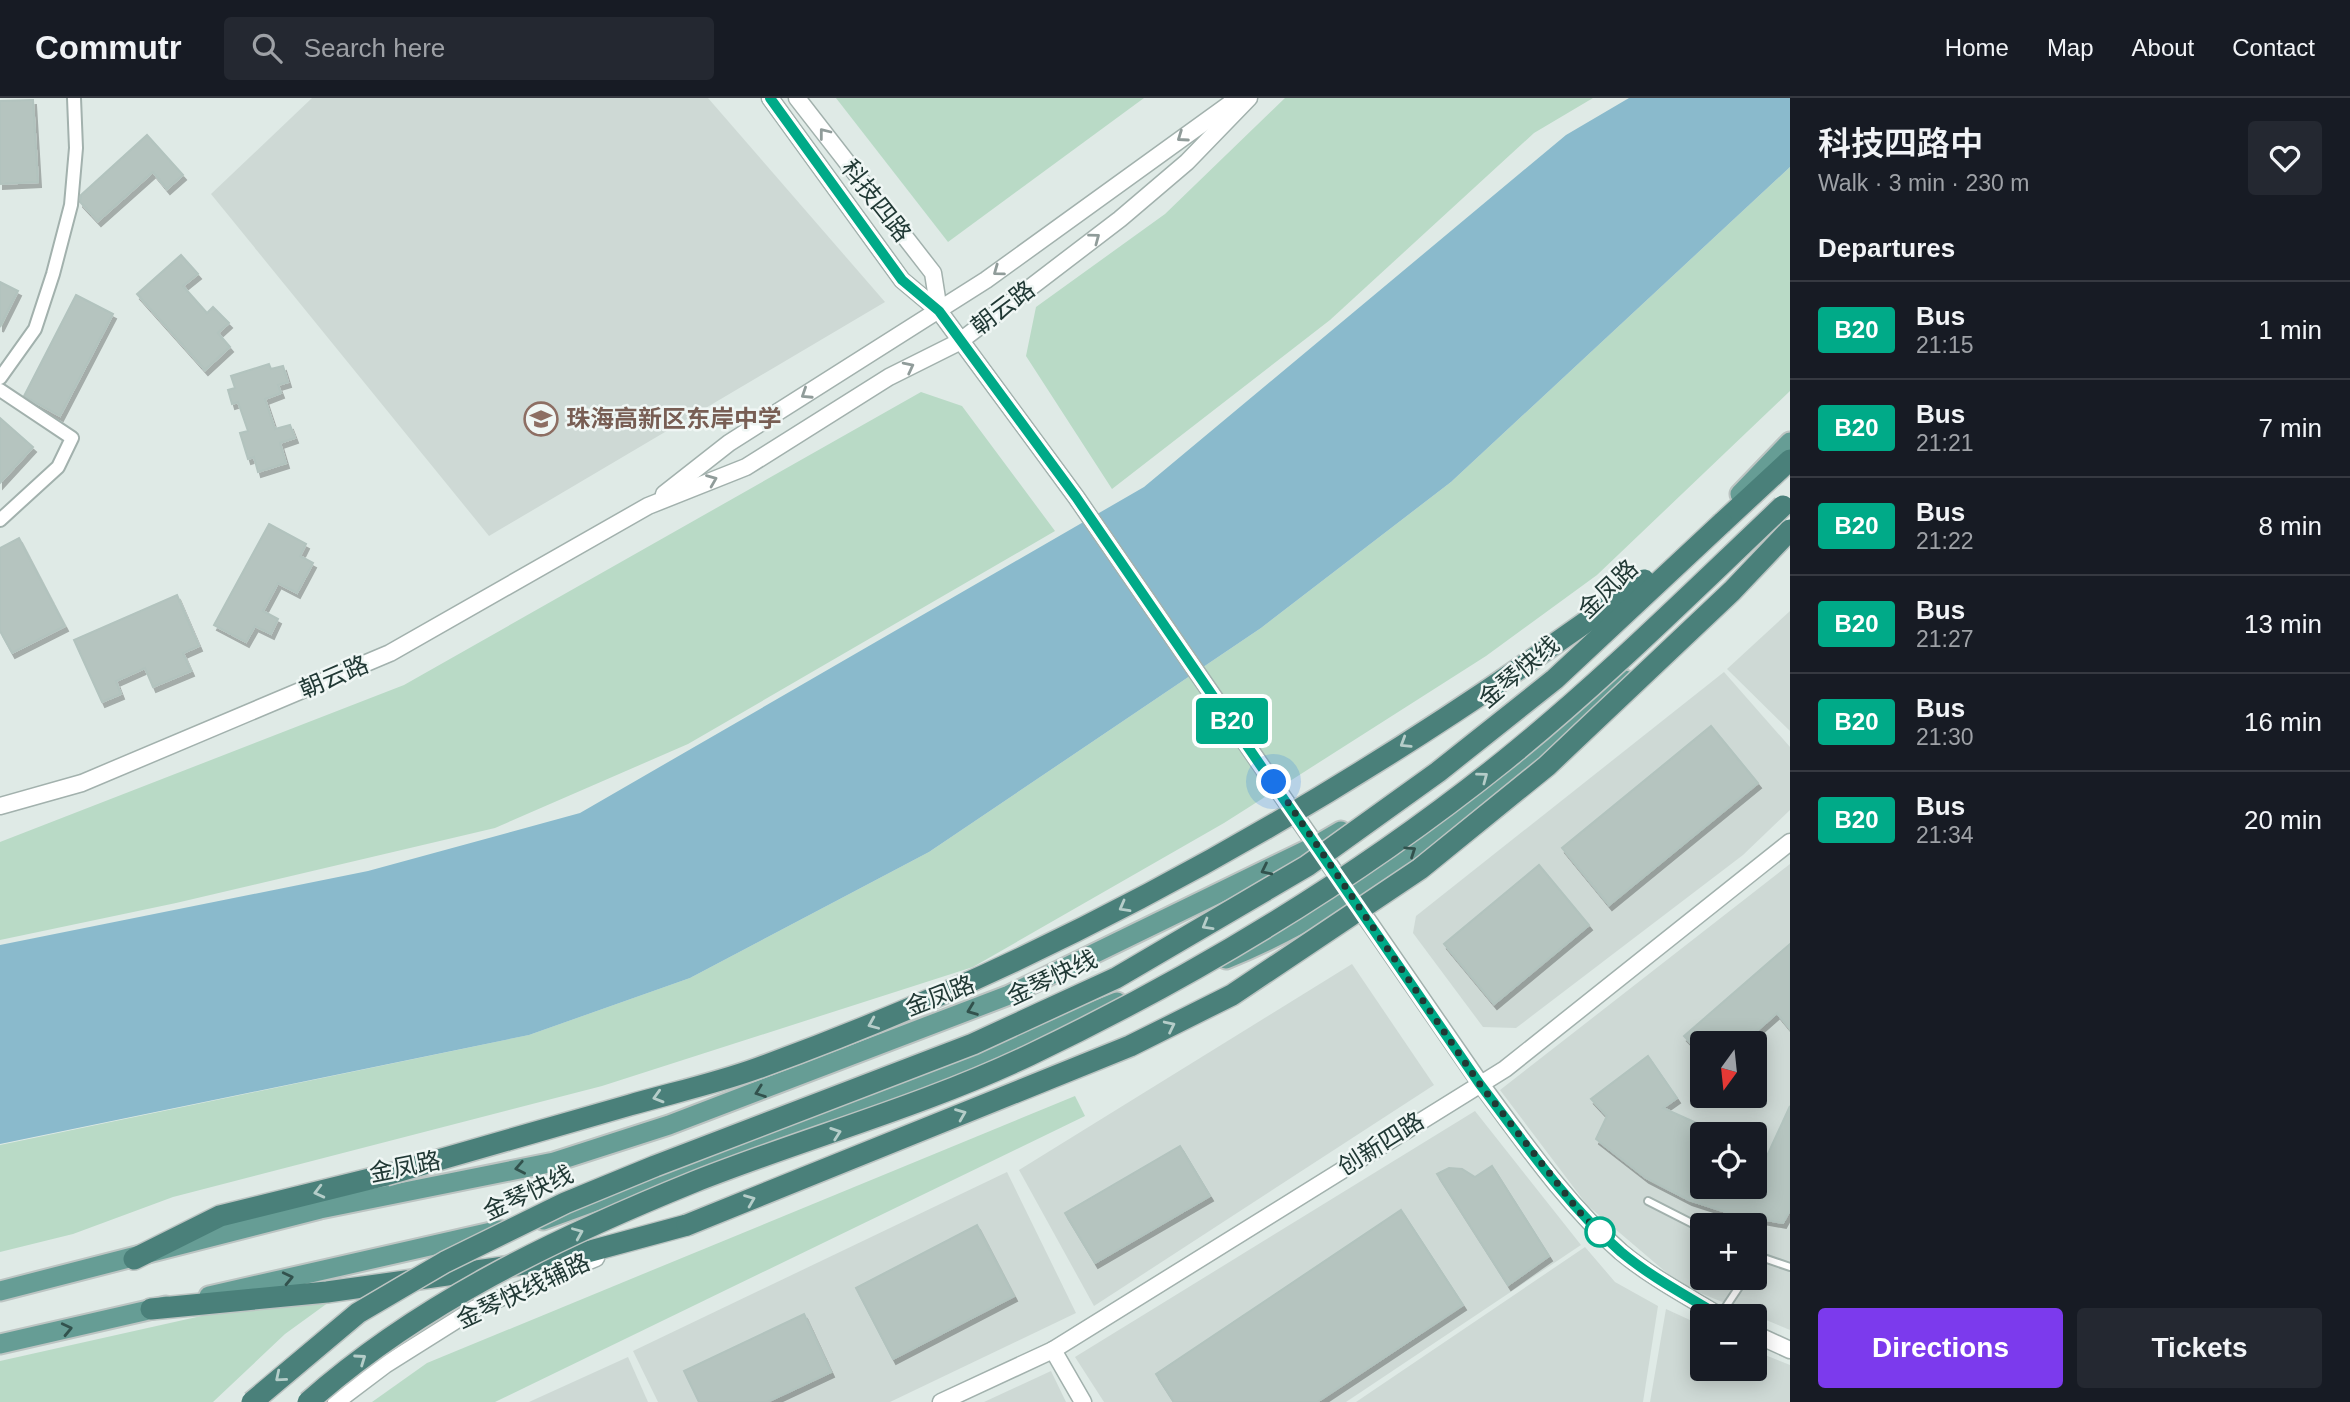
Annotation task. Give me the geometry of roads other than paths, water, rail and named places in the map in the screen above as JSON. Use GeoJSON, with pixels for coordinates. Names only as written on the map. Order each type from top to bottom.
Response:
{"type":"FeatureCollection","features":[{"type":"Feature","properties":{"kind":"highway","name":"金琴快线"},"geometry":{"type":"LineString","coordinates":[[252,1402],[358,1313],[445,1262],[565,1203],[642,1171],[997,1033],[1116,978],[1307,866],[1438,772],[1555,679],[1790,460]]}},
{"type":"Feature","properties":{"kind":"highway"},"geometry":{"type":"LineString","coordinates":[[308,1402],[341,1373],[422,1315],[531,1253],[696,1182],[912,1106],[1025,1057],[1122,1010],[1222,956],[1370,862],[1505,760],[1587,690],[1790,499]]}},
{"type":"Feature","properties":{"kind":"highway"},"geometry":{"type":"LineString","coordinates":[[134,1259],[220,1216],[386,1175],[753,1070],[963,986],[1092,924],[1286,817],[1499,684],[1722,523]]}},
{"type":"Feature","properties":{"kind":"highway"},"geometry":{"type":"LineString","coordinates":[[151,1310],[327,1292],[561,1259],[687,1225],[1130,1046],[1232,995],[1420,869],[1548,766],[1731,591],[1790,530]]}},
{"type":"Feature","properties":{"kind":"main road","name":"金凤路"},"geometry":{"type":"LineString","coordinates":[[0,1291],[134,1259],[320,1209],[554,1161],[669,1125],[1009,995],[1317,845],[1420,783],[1598,634],[1790,442]]}},
{"type":"Feature","properties":{"kind":"main road"},"geometry":{"type":"LineString","coordinates":[[0,1344],[562,1215],[860,1105],[1257,946],[1350,893],[1457,820],[1635,671],[1790,519]]}},
{"type":"Feature","properties":{"kind":"street"},"geometry":{"type":"LineString","coordinates":[[0,378],[35,329],[53,274],[71,205],[76,148],[74,98]]}},
{"type":"Feature","properties":{"kind":"street","name":"科技四路"},"geometry":{"type":"LineString","coordinates":[[770,98],[902,280],[939,311],[959,342],[1076,497],[1479,1083],[1582,1215],[1650,1274],[1700,1304]]}},
{"type":"Feature","properties":{"kind":"street","name":"科技四路"},"geometry":{"type":"LineString","coordinates":[[797,98],[933,273],[939,311]]}},
{"type":"Feature","properties":{"kind":"street","name":"朝云路"},"geometry":{"type":"LineString","coordinates":[[648,506],[729,443],[939,311],[1238,98]]}},
{"type":"Feature","properties":{"kind":"street","name":"朝云路"},"geometry":{"type":"LineString","coordinates":[[0,806],[82,783],[390,653],[648,506],[746,467],[889,377],[959,342],[1120,219],[1186,162],[1249,98]]}},
{"type":"Feature","properties":{"kind":"street"},"geometry":{"type":"LineString","coordinates":[[0,390],[72,438],[58,467],[0,520]]}},
{"type":"Feature","properties":{"kind":"street","name":"创新四路"},"geometry":{"type":"LineString","coordinates":[[942,1402],[1054,1350],[1505,1069],[1790,842]]}},
{"type":"Feature","properties":{"kind":"street","name":"金琴快线辅路"},"geometry":{"type":"LineString","coordinates":[[336,1402],[384,1365],[474,1309],[601,1255],[687,1225]]}},
{"type":"Feature","properties":{"kind":"street"},"geometry":{"type":"LineString","coordinates":[[1767,1339],[1790,1350]]}},
{"type":"Feature","properties":{"kind":"street"},"geometry":{"type":"LineString","coordinates":[[1054,1350],[1083,1402]]}},
{"type":"Feature","properties":{"kind":"lane"},"geometry":{"type":"LineString","coordinates":[[1648,1201],[1690,1222]]}},
{"type":"Feature","properties":{"kind":"lane"},"geometry":{"type":"LineString","coordinates":[[1767,1259],[1790,1267]]}},
{"type":"Feature","properties":{"kind":"water"},"geometry":{"type":"Polygon","coordinates":[[[1629,98],[1790,98],[1790,167],[1451,482],[1261,628],[929,852],[690,978],[529,1035],[0,1144],[0,945],[368,871],[580,813],[1144,487],[1566,135],[1629,98]]]}},
{"type":"Feature","properties":{"kind":"place","name":"珠海高新区东岸中学"},"geometry":{"type":"Point","coordinates":[541,419]}}]}
